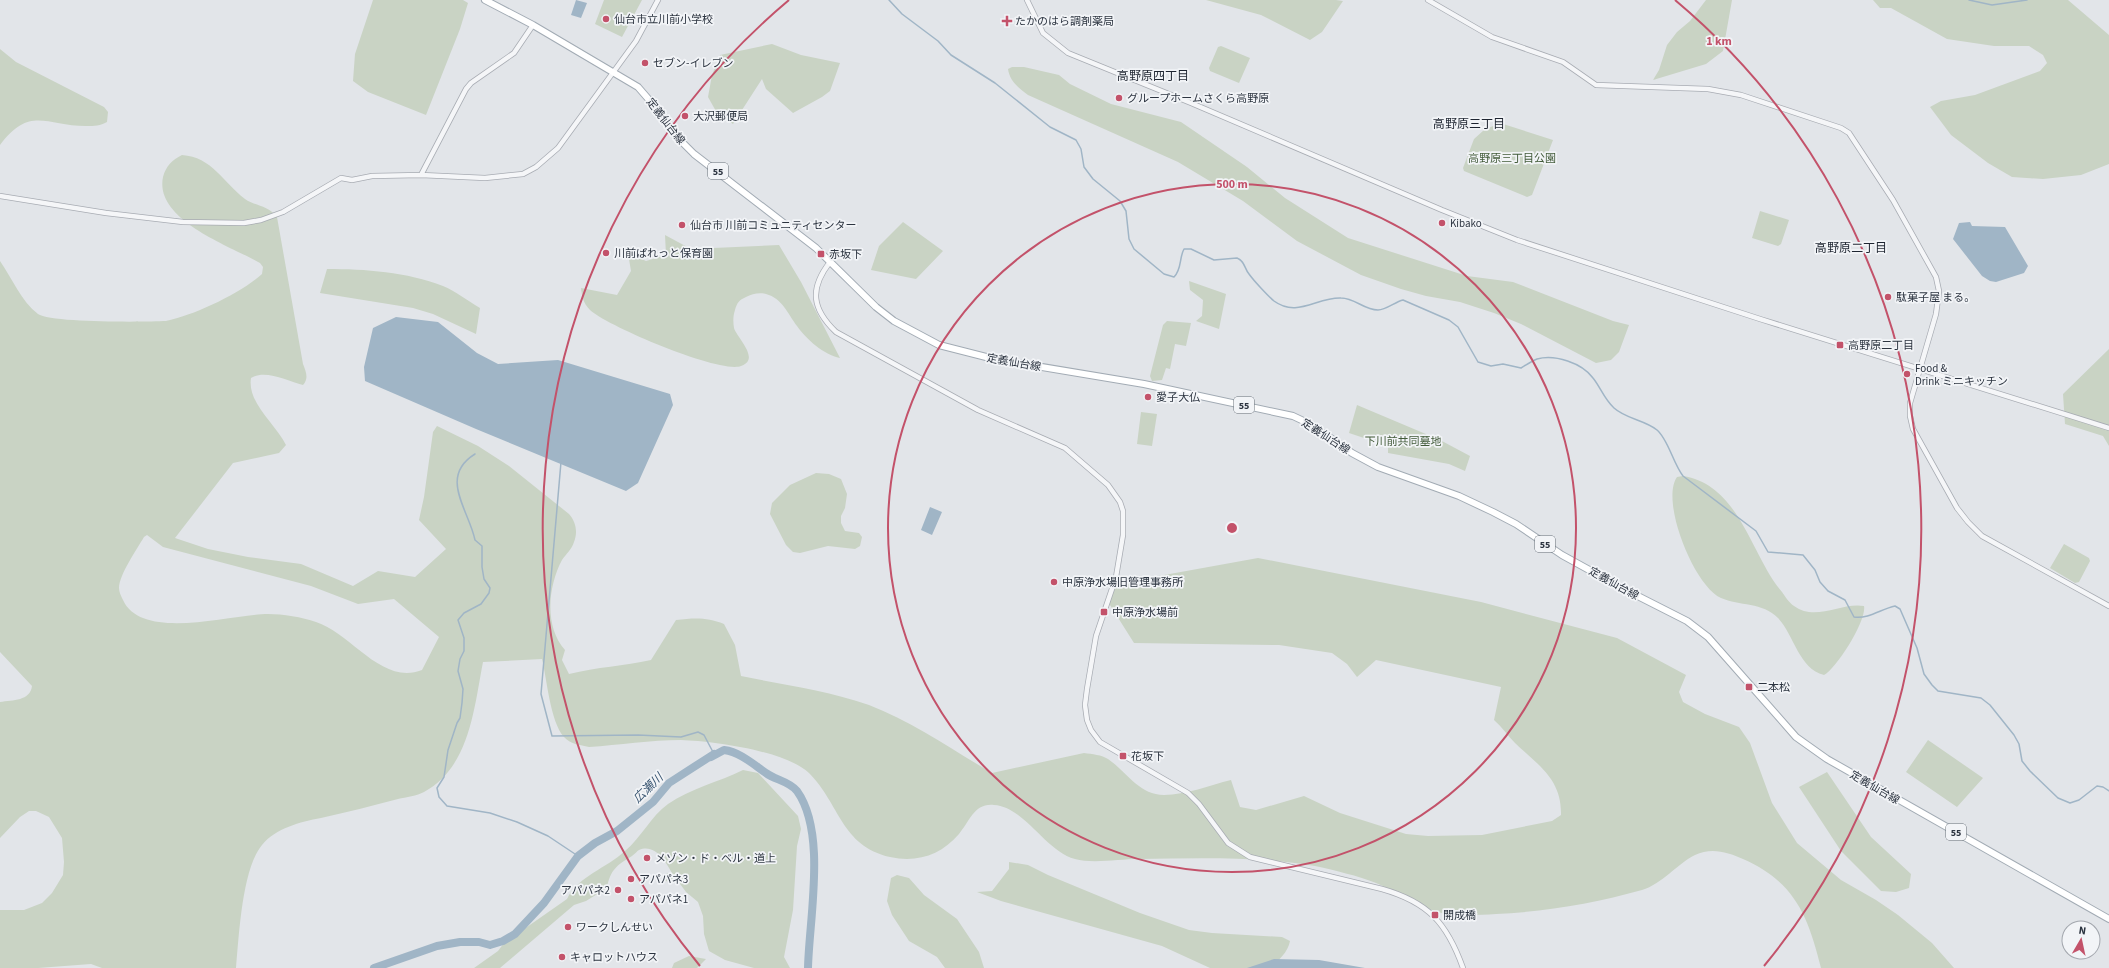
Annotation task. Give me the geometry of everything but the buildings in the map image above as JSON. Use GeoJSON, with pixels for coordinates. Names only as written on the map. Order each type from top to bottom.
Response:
{"type":"FeatureCollection","features":[{"type":"Feature","properties":{"kind":"main road","name":"定義仙台線"},"geometry":{"type":"LineString","coordinates":[[485,0],[533,25],[614,72],[641,90],[680,140],[694,154],[816,248],[876,307],[894,321],[939,345],[994,359],[1144,384],[1293,416],[1312,425],[1352,453],[1378,467],[1458,496],[1493,512],[1516,524],[1562,555],[1622,588],[1675,614],[1697,628],[1721,652],[1796,737],[1827,759],[2109,919]]}},
{"type":"Feature","properties":{"kind":"street"},"geometry":{"type":"LineString","coordinates":[[0,196],[106,213],[179,221],[244,223],[261,220],[283,212],[341,178],[352,180],[367,177],[421,175],[485,178],[508,177],[523,174],[536,167],[558,148],[644,30],[658,0]]}},
{"type":"Feature","properties":{"kind":"street"},"geometry":{"type":"LineString","coordinates":[[1027,0],[1043,33],[1068,53],[1517,240],[1612,272],[2109,428]]}},
{"type":"Feature","properties":{"kind":"street"},"geometry":{"type":"LineString","coordinates":[[1428,0],[1492,37],[1562,62],[1596,85],[1708,89],[1782,108],[1834,126],[1849,134],[1893,200],[1936,278],[1939,291],[1936,314],[1910,403],[1913,429],[1957,508],[1982,536],[2109,606]]}},
{"type":"Feature","properties":{"kind":"street"},"geometry":{"type":"LineString","coordinates":[[421,175],[466,89],[514,53],[533,25]]}},
{"type":"Feature","properties":{"kind":"street"},"geometry":{"type":"LineString","coordinates":[[830,262],[819,276],[815,299],[825,321],[836,332],[978,410],[1065,448],[1108,485],[1120,502],[1124,526],[1119,564],[1096,636],[1086,694],[1087,720],[1096,738],[1188,793],[1199,804],[1228,843],[1237,851],[1250,857],[1277,865],[1403,895],[1424,906],[1434,914],[1452,941],[1463,968]]}},
{"type":"Feature","properties":{"kind":"green space"},"geometry":{"type":"Polygon","coordinates":[[[373,0],[463,0],[468,3],[460,29],[426,115],[368,92],[353,81],[355,54],[373,0]]]}},
{"type":"Feature","properties":{"kind":"green space"},"geometry":{"type":"Polygon","coordinates":[[[604,0],[642,0],[622,37],[595,24],[604,0]]]}},
{"type":"Feature","properties":{"kind":"green space"},"geometry":{"type":"Polygon","coordinates":[[[1206,0],[1343,1],[1322,32],[1310,40],[1261,15],[1206,0]]]}},
{"type":"Feature","properties":{"kind":"green space"},"geometry":{"type":"Polygon","coordinates":[[[1706,0],[1732,0],[1723,51],[1706,64],[1653,80],[1659,70],[1667,45],[1677,32],[1690,21],[1706,0]]]}},
{"type":"Feature","properties":{"kind":"green space"},"geometry":{"type":"Polygon","coordinates":[[[1873,0],[2068,0],[2109,35],[2109,164],[2081,175],[2043,179],[2012,177],[1988,163],[1951,135],[1930,107],[1941,101],[1975,95],[2040,71],[2047,63],[2043,55],[2029,46],[1994,46],[1947,39],[1891,8],[1880,8],[1873,0]]]}},
{"type":"Feature","properties":{"kind":"green space"},"geometry":{"type":"Polygon","coordinates":[[[772,44],[801,55],[840,63],[830,91],[793,113],[766,89],[762,79],[733,124],[717,113],[708,97],[712,75],[720,55],[772,44]]]}},
{"type":"Feature","properties":{"kind":"green space"},"geometry":{"type":"Polygon","coordinates":[[[1221,46],[1250,58],[1239,83],[1210,71],[1209,68],[1218,47],[1221,46]]]}},
{"type":"Feature","properties":{"kind":"green space"},"geometry":{"type":"Polygon","coordinates":[[[0,49],[16,62],[104,107],[108,112],[107,122],[97,126],[86,126],[39,120],[30,121],[20,125],[0,145],[0,49]]]}},
{"type":"Feature","properties":{"kind":"green space"},"geometry":{"type":"Polygon","coordinates":[[[1012,67],[1024,67],[1059,75],[1070,84],[1111,104],[1181,122],[1247,167],[1285,198],[1348,238],[1467,276],[1513,282],[1613,321],[1629,325],[1619,352],[1611,360],[1596,363],[1521,324],[1494,313],[1460,302],[1426,296],[1401,289],[1361,275],[1297,241],[1243,201],[1178,162],[1028,95],[1015,84],[1009,74],[1008,69],[1012,67]]]}},
{"type":"Feature","properties":{"kind":"green space","name":"高野原三丁目公園"},"geometry":{"type":"Polygon","coordinates":[[[1500,123],[1553,140],[1532,195],[1527,197],[1464,171],[1463,168],[1474,139],[1484,130],[1500,123]]]}},
{"type":"Feature","properties":{"kind":"green space"},"geometry":{"type":"Polygon","coordinates":[[[182,155],[201,160],[216,171],[245,199],[270,210],[277,217],[306,377],[303,385],[270,375],[251,378],[253,396],[257,404],[286,445],[279,453],[233,463],[175,538],[208,549],[248,557],[301,564],[353,586],[378,571],[415,577],[446,549],[419,520],[424,497],[433,432],[437,426],[478,446],[509,466],[569,514],[573,520],[576,527],[575,538],[572,547],[562,560],[557,570],[551,594],[550,606],[554,630],[558,641],[565,650],[562,660],[569,674],[651,660],[676,620],[712,620],[724,624],[735,645],[741,676],[837,695],[869,705],[901,719],[932,736],[992,773],[1084,753],[1108,759],[1140,787],[1155,794],[1172,795],[1231,780],[1240,807],[1256,810],[1304,796],[1340,813],[1406,834],[1428,836],[1482,835],[1552,821],[1561,815],[1560,802],[1553,782],[1540,766],[1515,743],[1494,720],[1501,687],[1376,660],[1357,677],[1347,664],[1332,653],[1279,645],[1134,643],[1110,605],[1109,585],[1258,558],[1481,602],[1617,638],[1686,675],[1679,692],[1683,702],[1705,714],[1739,727],[1750,743],[1772,803],[1797,843],[1841,880],[1876,900],[1898,915],[1932,943],[1954,968],[1821,968],[1811,932],[1797,903],[1787,890],[1775,878],[1761,868],[1737,856],[1719,851],[1707,851],[1695,855],[1682,863],[1663,879],[1649,887],[1624,895],[1551,909],[1472,915],[1453,915],[1437,912],[1419,905],[1369,880],[1315,866],[1227,858],[1098,861],[1075,859],[1054,847],[1016,813],[994,805],[987,805],[977,810],[952,841],[928,856],[910,859],[890,857],[874,852],[861,844],[851,834],[828,798],[809,773],[798,765],[784,759],[767,753],[711,742],[681,740],[589,747],[569,741],[559,730],[555,721],[542,659],[483,662],[473,717],[461,752],[451,768],[439,781],[424,792],[297,824],[274,834],[262,845],[255,856],[246,886],[240,921],[236,968],[102,968],[91,964],[38,968],[0,968],[0,910],[24,910],[42,903],[52,893],[63,875],[64,862],[62,838],[49,817],[36,811],[29,811],[20,817],[0,838],[0,702],[20,699],[28,695],[32,686],[0,652],[0,261],[17,289],[32,309],[38,314],[46,317],[60,319],[139,322],[166,321],[204,309],[242,289],[262,274],[263,267],[260,263],[197,230],[182,219],[170,206],[163,192],[164,173],[172,161],[182,155]],[[147,535],[144,537],[122,576],[119,588],[123,600],[133,613],[149,620],[168,623],[189,623],[268,614],[299,617],[329,628],[380,665],[393,671],[407,673],[422,670],[439,637],[394,599],[358,604],[311,586],[163,547],[147,535]]]}},
{"type":"Feature","properties":{"kind":"green space"},"geometry":{"type":"Polygon","coordinates":[[[1760,211],[1789,220],[1781,244],[1778,246],[1752,238],[1760,211]]]}},
{"type":"Feature","properties":{"kind":"green space"},"geometry":{"type":"Polygon","coordinates":[[[903,222],[943,251],[916,279],[871,270],[879,246],[903,222]]]}},
{"type":"Feature","properties":{"kind":"green space"},"geometry":{"type":"Polygon","coordinates":[[[665,235],[691,249],[779,245],[801,282],[840,358],[828,354],[810,341],[784,307],[772,296],[763,293],[753,294],[744,298],[739,302],[735,310],[733,319],[734,328],[746,348],[749,359],[747,363],[741,366],[729,367],[688,356],[618,327],[590,310],[584,302],[581,288],[617,295],[631,271],[628,253],[646,261],[666,255],[665,235]]]}},
{"type":"Feature","properties":{"kind":"green space"},"geometry":{"type":"Polygon","coordinates":[[[327,269],[400,274],[443,286],[480,308],[476,334],[433,314],[413,308],[320,293],[327,269]]]}},
{"type":"Feature","properties":{"kind":"green space"},"geometry":{"type":"Polygon","coordinates":[[[1189,281],[1226,294],[1219,329],[1196,321],[1202,316],[1203,300],[1190,290],[1189,281]]]}},
{"type":"Feature","properties":{"kind":"green space"},"geometry":{"type":"Polygon","coordinates":[[[1167,321],[1191,323],[1186,346],[1175,344],[1170,369],[1166,368],[1162,380],[1152,381],[1150,376],[1163,325],[1167,321]]]}},
{"type":"Feature","properties":{"kind":"green space"},"geometry":{"type":"Polygon","coordinates":[[[2109,349],[2109,446],[2103,436],[2065,424],[2063,394],[2109,349]]]}},
{"type":"Feature","properties":{"kind":"green space","name":"下川前共同墓地"},"geometry":{"type":"Polygon","coordinates":[[[1357,405],[1440,440],[1470,456],[1465,471],[1449,464],[1388,453],[1388,446],[1349,433],[1357,405]]]}},
{"type":"Feature","properties":{"kind":"green space"},"geometry":{"type":"Polygon","coordinates":[[[1141,412],[1157,414],[1152,446],[1137,444],[1141,412]]]}},
{"type":"Feature","properties":{"kind":"green space"},"geometry":{"type":"Polygon","coordinates":[[[816,473],[829,474],[841,479],[847,494],[845,508],[841,516],[841,523],[845,531],[859,533],[862,537],[860,546],[855,549],[828,546],[800,553],[793,552],[786,545],[770,514],[772,503],[790,485],[816,473]]]}},
{"type":"Feature","properties":{"kind":"green space"},"geometry":{"type":"Polygon","coordinates":[[[1683,476],[1702,482],[1718,493],[1731,507],[1771,577],[1792,605],[1802,610],[1811,612],[1864,606],[1864,613],[1856,632],[1843,654],[1830,671],[1824,675],[1816,672],[1809,666],[1798,651],[1784,625],[1772,613],[1765,609],[1721,598],[1711,590],[1700,577],[1682,542],[1676,523],[1673,504],[1673,489],[1677,477],[1683,476]]]}},
{"type":"Feature","properties":{"kind":"green space"},"geometry":{"type":"Polygon","coordinates":[[[2064,544],[2089,558],[2090,561],[2079,582],[2075,583],[2050,568],[2064,544]]]}},
{"type":"Feature","properties":{"kind":"green space"},"geometry":{"type":"Polygon","coordinates":[[[1928,740],[1983,778],[1957,807],[1906,772],[1928,740]]]}},
{"type":"Feature","properties":{"kind":"green space"},"geometry":{"type":"Polygon","coordinates":[[[743,770],[758,773],[798,816],[801,829],[797,846],[793,910],[784,957],[790,968],[754,968],[725,960],[709,951],[704,934],[703,916],[698,902],[686,892],[675,877],[674,882],[665,881],[667,873],[672,873],[667,864],[655,851],[645,849],[638,850],[612,872],[607,888],[586,901],[574,905],[500,968],[474,968],[498,951],[504,943],[567,899],[578,884],[585,878],[618,857],[631,846],[656,815],[668,804],[696,789],[743,770]]]}},
{"type":"Feature","properties":{"kind":"green space"},"geometry":{"type":"Polygon","coordinates":[[[1827,772],[1871,837],[1911,874],[1909,888],[1896,892],[1881,891],[1841,851],[1799,787],[1827,772]]]}},
{"type":"Feature","properties":{"kind":"green space"},"geometry":{"type":"Polygon","coordinates":[[[1009,862],[1028,865],[1048,875],[1140,913],[1189,930],[1212,933],[1282,937],[1290,941],[1289,945],[1276,963],[1269,968],[1210,968],[1162,946],[1001,901],[977,892],[992,891],[1009,869],[1009,862]]]}},
{"type":"Feature","properties":{"kind":"green space"},"geometry":{"type":"Polygon","coordinates":[[[897,875],[909,878],[924,895],[957,919],[979,952],[984,968],[945,968],[937,957],[909,941],[892,915],[887,901],[891,878],[897,875]]]}},
{"type":"Feature","properties":{"kind":"green space"},"geometry":{"type":"Polygon","coordinates":[[[689,956],[706,959],[697,968],[672,968],[674,963],[689,956]]]}},
{"type":"Feature","properties":{"kind":"water"},"geometry":{"type":"Polygon","coordinates":[[[576,0],[587,3],[581,18],[571,15],[576,0]]]}},
{"type":"Feature","properties":{"kind":"water"},"geometry":{"type":"Polygon","coordinates":[[[1970,222],[1972,226],[2005,227],[2028,266],[2024,273],[1996,282],[1990,281],[1982,276],[1953,239],[1959,223],[1970,222]]]}},
{"type":"Feature","properties":{"kind":"water"},"geometry":{"type":"Polygon","coordinates":[[[396,317],[438,322],[477,353],[498,364],[558,360],[670,394],[673,405],[638,483],[626,491],[365,381],[364,367],[373,328],[396,317]]]}},
{"type":"Feature","properties":{"kind":"water"},"geometry":{"type":"Polygon","coordinates":[[[930,507],[942,512],[932,535],[921,530],[930,507]]]}},
{"type":"Feature","properties":{"kind":"water"},"geometry":{"type":"Polygon","coordinates":[[[1274,959],[1319,960],[1365,968],[1247,968],[1274,959]]]}},
{"type":"Feature","properties":{"kind":"waterway"},"geometry":{"type":"LineString","coordinates":[[889,0],[902,14],[938,41],[951,55],[995,83],[1050,127],[1076,140],[1081,149],[1084,167],[1093,179],[1120,201],[1126,211],[1129,239],[1134,249],[1164,274],[1174,277],[1177,274],[1184,249],[1191,249],[1214,260],[1237,258],[1242,261],[1247,272],[1265,292],[1274,301],[1282,306],[1291,308],[1307,306],[1324,300],[1341,298],[1378,310],[1384,309],[1403,300],[1449,320],[1458,327],[1478,362],[1491,366],[1503,364],[1521,368],[1537,359],[1552,358],[1575,364],[1593,378],[1614,408],[1624,415],[1647,424],[1657,430],[1664,439],[1679,471],[1683,476],[1756,531],[1768,552],[1803,555],[1815,570],[1820,582],[1828,591],[1845,600],[1854,617],[1865,617],[1895,606],[1900,609],[1917,648],[1924,674],[1932,685],[1938,691],[1981,698],[1990,705],[2014,735],[2019,744],[2022,761],[2030,771],[2058,798],[2070,803],[2079,800],[2097,786],[2103,787],[2109,791]]}},
{"type":"Feature","properties":{"kind":"waterway"},"geometry":{"type":"LineString","coordinates":[[1969,0],[1992,5],[2027,0]]}},
{"type":"Feature","properties":{"kind":"waterway"},"geometry":{"type":"LineString","coordinates":[[475,454],[464,463],[459,473],[457,483],[459,494],[475,540],[482,546],[482,567],[484,579],[490,588],[489,593],[481,604],[464,613],[458,620],[464,638],[464,651],[460,659],[458,671],[463,689],[462,703],[460,718],[448,750],[444,777],[437,788],[439,797],[447,806],[490,813],[517,822],[548,836],[578,856]]}},
{"type":"Feature","properties":{"kind":"waterway"},"geometry":{"type":"LineString","coordinates":[[561,462],[541,694],[552,736],[638,735],[681,737],[698,732],[704,735],[714,754]]}},
{"type":"Feature","properties":{"kind":"waterway","name":"広瀬川"},"geometry":{"type":"LineString","coordinates":[[711,757],[724,750],[741,756],[770,775],[794,788],[806,809],[812,829],[814,853],[813,902],[808,968]]}},
{"type":"Feature","properties":{"kind":"waterway","name":"広瀬川"},"geometry":{"type":"LineString","coordinates":[[374,968],[437,946],[460,942],[479,942],[490,945],[503,941],[515,934],[544,903],[578,856],[595,843],[617,831],[653,802],[669,783],[714,754]]}},
{"type":"Feature","properties":{"kind":"place","name":"仙台市立川前小学校"},"geometry":{"type":"Point","coordinates":[606,19]}},
{"type":"Feature","properties":{"kind":"place","name":"たかのはら調剤薬局"},"geometry":{"type":"Point","coordinates":[1007,21]}},
{"type":"Feature","properties":{"kind":"place","name":"セブン-イレブン"},"geometry":{"type":"Point","coordinates":[645,63]}},
{"type":"Feature","properties":{"kind":"place","name":"グループホームさくら高野原"},"geometry":{"type":"Point","coordinates":[1119,98]}},
{"type":"Feature","properties":{"kind":"place","name":"大沢郵便局"},"geometry":{"type":"Point","coordinates":[685,116]}},
{"type":"Feature","properties":{"kind":"place","name":"Kibako"},"geometry":{"type":"Point","coordinates":[1442,223]}},
{"type":"Feature","properties":{"kind":"place","name":"仙台市 川前コミュニティセンター"},"geometry":{"type":"Point","coordinates":[682,225]}},
{"type":"Feature","properties":{"kind":"place","name":"川前ぱれっと保育園"},"geometry":{"type":"Point","coordinates":[606,253]}},
{"type":"Feature","properties":{"kind":"place","name":"赤坂下"},"geometry":{"type":"Point","coordinates":[821,254]}},
{"type":"Feature","properties":{"kind":"place","name":"駄菓子屋 まる。"},"geometry":{"type":"Point","coordinates":[1888,297]}},
{"type":"Feature","properties":{"kind":"place","name":"高野原二丁目"},"geometry":{"type":"Point","coordinates":[1840,345]}},
{"type":"Feature","properties":{"kind":"place","name":"Food & Drink ミニキッチン"},"geometry":{"type":"Point","coordinates":[1907,374]}},
{"type":"Feature","properties":{"kind":"place","name":"愛子大仏"},"geometry":{"type":"Point","coordinates":[1148,397]}},
{"type":"Feature","properties":{"kind":"place","name":"中原浄水場旧管理事務所"},"geometry":{"type":"Point","coordinates":[1054,582]}},
{"type":"Feature","properties":{"kind":"place","name":"中原浄水場前"},"geometry":{"type":"Point","coordinates":[1104,612]}},
{"type":"Feature","properties":{"kind":"place","name":"二本松"},"geometry":{"type":"Point","coordinates":[1749,687]}},
{"type":"Feature","properties":{"kind":"place","name":"花坂下"},"geometry":{"type":"Point","coordinates":[1123,756]}},
{"type":"Feature","properties":{"kind":"place","name":"メゾン・ド・ベル・道上"},"geometry":{"type":"Point","coordinates":[647,858]}},
{"type":"Feature","properties":{"kind":"place","name":"アパパネ3"},"geometry":{"type":"Point","coordinates":[631,879]}},
{"type":"Feature","properties":{"kind":"place","name":"アパパネ2"},"geometry":{"type":"Point","coordinates":[618,890]}},
{"type":"Feature","properties":{"kind":"place","name":"アパパネ1"},"geometry":{"type":"Point","coordinates":[631,899]}},
{"type":"Feature","properties":{"kind":"place","name":"開成橋"},"geometry":{"type":"Point","coordinates":[1435,915]}},
{"type":"Feature","properties":{"kind":"place","name":"ワークしんせい"},"geometry":{"type":"Point","coordinates":[568,927]}},
{"type":"Feature","properties":{"kind":"place","name":"キャロットハウス"},"geometry":{"type":"Point","coordinates":[562,957]}},
{"type":"Feature","properties":{"kind":"district","name":"高野原四丁目"},"geometry":{"type":"Point","coordinates":[1153,76]}},
{"type":"Feature","properties":{"kind":"district","name":"高野原三丁目"},"geometry":{"type":"Point","coordinates":[1469,124]}},
{"type":"Feature","properties":{"kind":"district","name":"高野原二丁目"},"geometry":{"type":"Point","coordinates":[1851,248]}}]}
